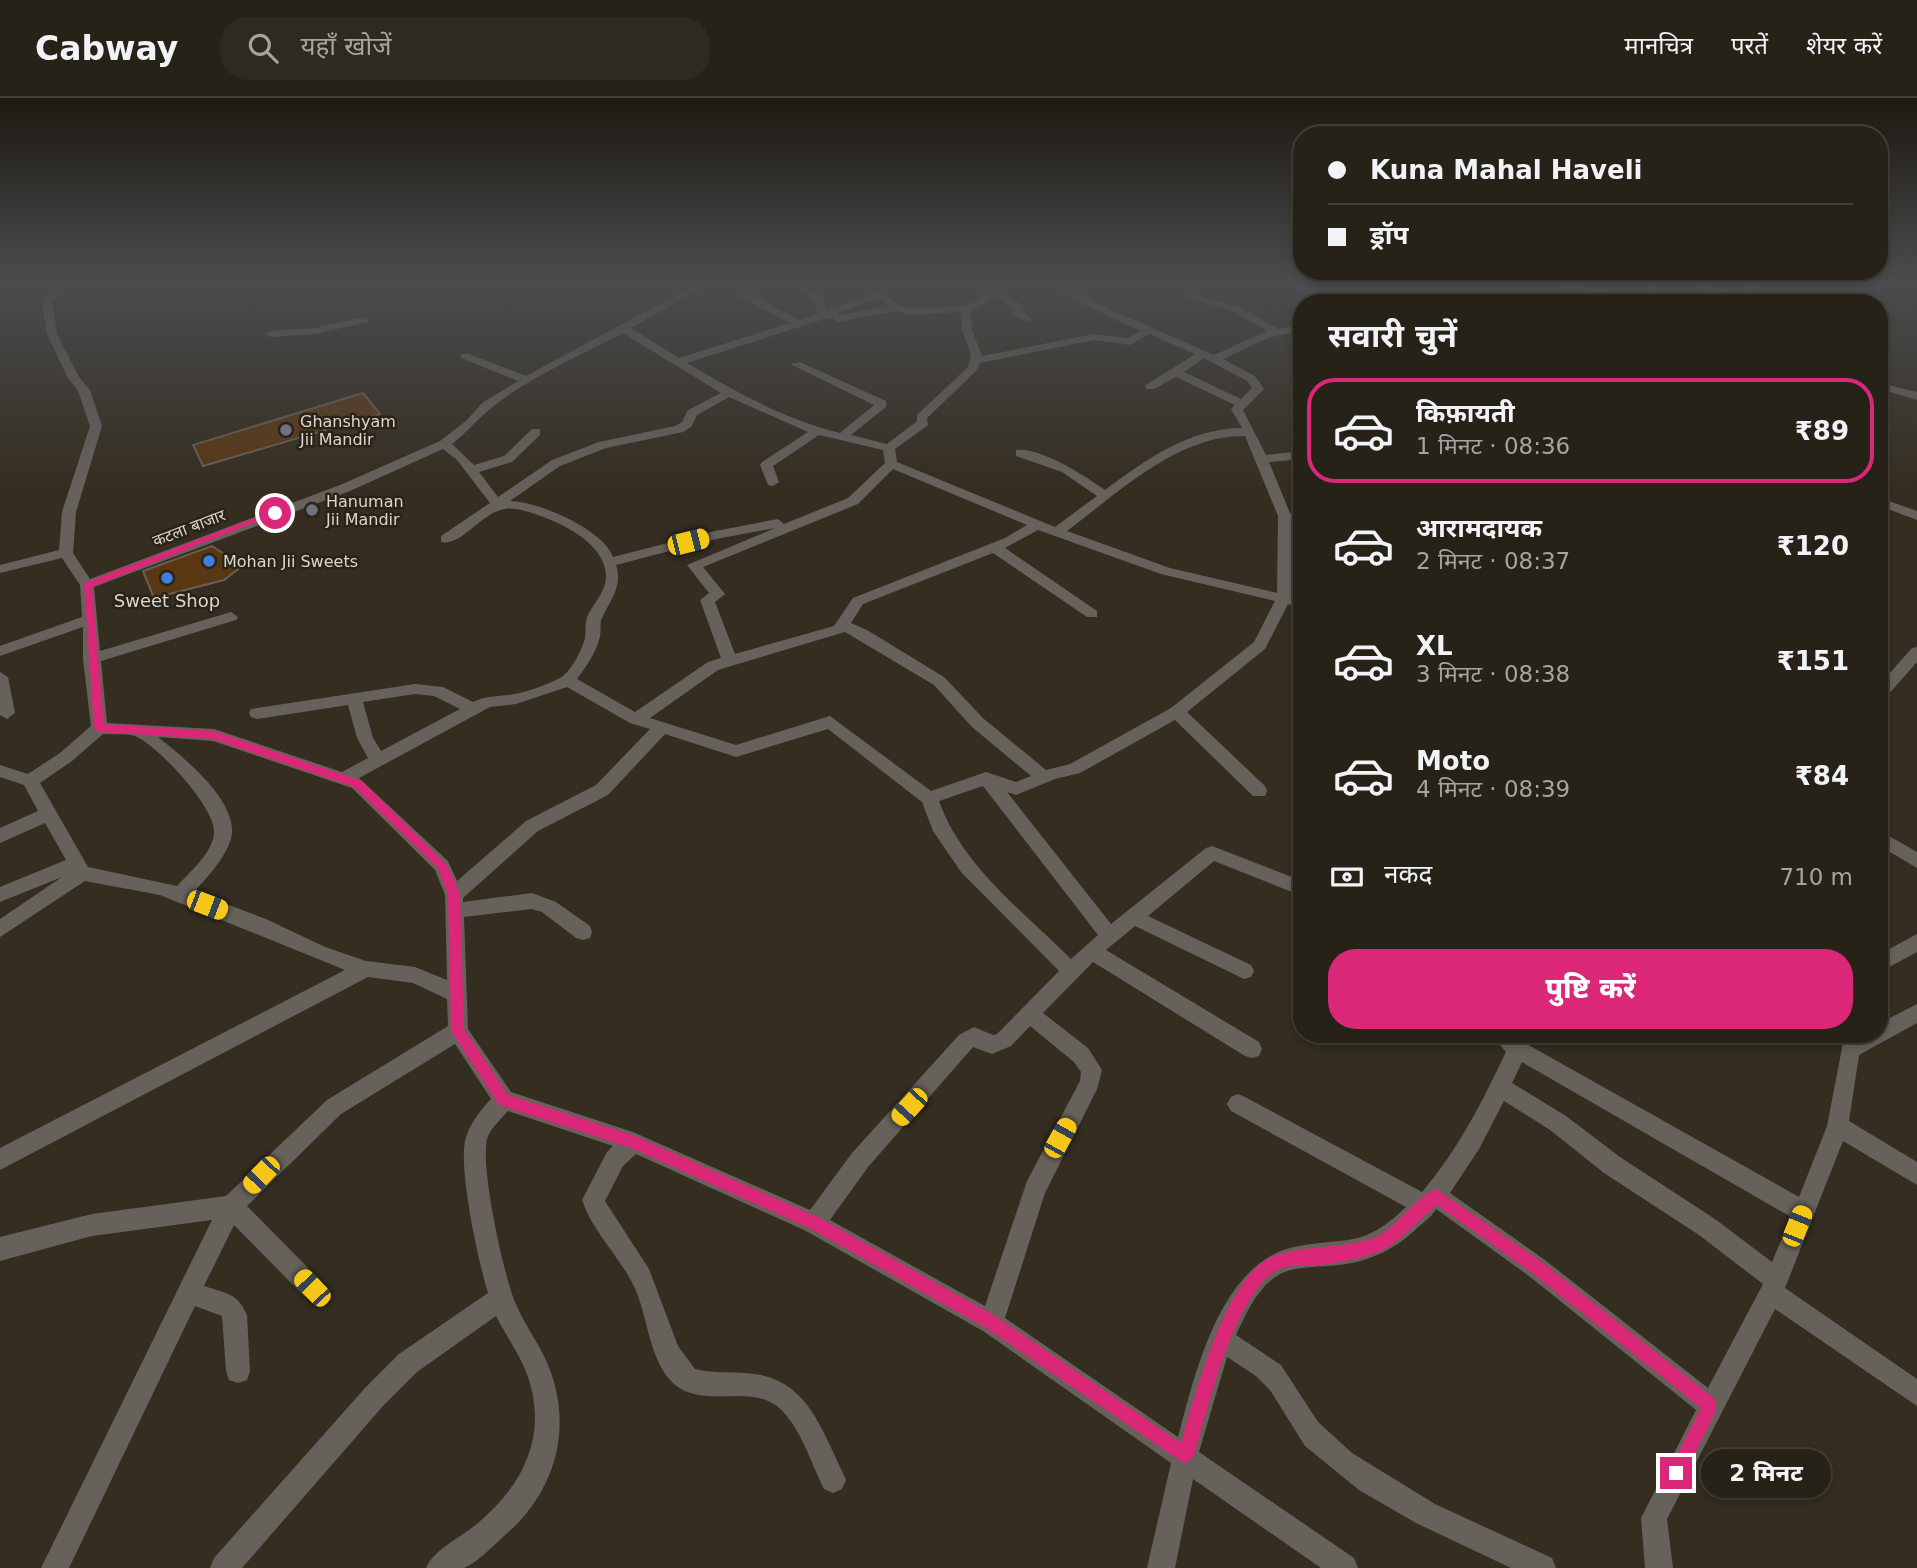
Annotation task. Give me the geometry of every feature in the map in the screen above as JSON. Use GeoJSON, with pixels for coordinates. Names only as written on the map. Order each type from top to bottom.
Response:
{"type":"FeatureCollection","features":[{"type":"Feature","properties":{"kind":"street"},"geometry":{"type":"LineString","coordinates":[[61,352],[68,368],[84,390],[96,426],[69,512],[66,553],[87,585],[91,660],[99,728]]}},
{"type":"Feature","properties":{"kind":"street","name":"कटला बाजार"},"geometry":{"type":"LineString","coordinates":[[87,585],[345,488],[444,444],[470,424],[486,406],[577,352]]}},
{"type":"Feature","properties":{"kind":"street"},"geometry":{"type":"LineString","coordinates":[[661,352],[729,394],[817,430],[889,448]]}},
{"type":"Feature","properties":{"kind":"street"},"geometry":{"type":"LineString","coordinates":[[678,362],[710,352]]}},
{"type":"Feature","properties":{"kind":"street"},"geometry":{"type":"LineString","coordinates":[[889,448],[924,422],[921,418],[973,368],[976,352]]}},
{"type":"Feature","properties":{"kind":"street"},"geometry":{"type":"LineString","coordinates":[[975,361],[1022,352]]}},
{"type":"Feature","properties":{"kind":"street"},"geometry":{"type":"LineString","coordinates":[[929,798],[986,778],[1016,789],[1043,777],[1074,769],[1177,712],[1260,645],[1284,598],[1284,516],[1250,432],[1237,409],[1259,385],[1216,358],[1200,352]]}},
{"type":"Feature","properties":{"kind":"street"},"geometry":{"type":"LineString","coordinates":[[1216,358],[1231,352]]}},
{"type":"Feature","properties":{"kind":"street"},"geometry":{"type":"LineString","coordinates":[[1150,387],[1204,353]]}},
{"type":"Feature","properties":{"kind":"street"},"geometry":{"type":"LineString","coordinates":[[465,356],[527,380]]}},
{"type":"Feature","properties":{"kind":"street"},"geometry":{"type":"LineString","coordinates":[[796,364],[882,404],[844,435]]}},
{"type":"Feature","properties":{"kind":"street"},"geometry":{"type":"LineString","coordinates":[[1176,373],[1241,402]]}},
{"type":"Feature","properties":{"kind":"street"},"geometry":{"type":"LineString","coordinates":[[1888,388],[1917,396]]}},
{"type":"Feature","properties":{"kind":"street"},"geometry":{"type":"LineString","coordinates":[[446,538],[556,463],[603,445],[679,429],[687,424],[692,414],[729,394]]}},
{"type":"Feature","properties":{"kind":"street"},"geometry":{"type":"LineString","coordinates":[[773,482],[766,465],[817,430]]}},
{"type":"Feature","properties":{"kind":"street"},"geometry":{"type":"LineString","coordinates":[[472,470],[508,459],[536,432]]}},
{"type":"Feature","properties":{"kind":"street"},"geometry":{"type":"LineString","coordinates":[[1057,532],[1106,496],[1178,450],[1214,434],[1250,432]]}},
{"type":"Feature","properties":{"kind":"street"},"geometry":{"type":"LineString","coordinates":[[444,444],[472,470],[498,505]]}},
{"type":"Feature","properties":{"kind":"street"},"geometry":{"type":"LineString","coordinates":[[889,448],[891,464]]}},
{"type":"Feature","properties":{"kind":"street"},"geometry":{"type":"LineString","coordinates":[[1020,453],[1066,469],[1106,496]]}},
{"type":"Feature","properties":{"kind":"street"},"geometry":{"type":"LineString","coordinates":[[1261,459],[1293,455]]}},
{"type":"Feature","properties":{"kind":"street"},"geometry":{"type":"LineString","coordinates":[[730,661],[707,600],[718,594],[694,565],[853,501],[891,464]]}},
{"type":"Feature","properties":{"kind":"street"},"geometry":{"type":"LineString","coordinates":[[891,464],[1037,525],[1166,571],[1293,600]]}},
{"type":"Feature","properties":{"kind":"street"},"geometry":{"type":"LineString","coordinates":[[343,779],[487,702],[516,699],[568,681],[584,658],[593,637],[593,620],[604,604],[613,578],[603,547],[581,529],[517,506],[498,505]]}},
{"type":"Feature","properties":{"kind":"street"},"geometry":{"type":"LineString","coordinates":[[1888,505],[1917,516]]}},
{"type":"Feature","properties":{"kind":"street"},"geometry":{"type":"LineString","coordinates":[[608,563],[715,535],[816,516]]}},
{"type":"Feature","properties":{"kind":"street"},"geometry":{"type":"LineString","coordinates":[[1284,516],[1293,518]]}},
{"type":"Feature","properties":{"kind":"street"},"geometry":{"type":"LineString","coordinates":[[636,719],[713,666],[842,625],[858,601],[994,547],[1037,525]]}},
{"type":"Feature","properties":{"kind":"street"},"geometry":{"type":"LineString","coordinates":[[994,547],[1092,614]]}},
{"type":"Feature","properties":{"kind":"street"},"geometry":{"type":"LineString","coordinates":[[0,569],[66,553]]}},
{"type":"Feature","properties":{"kind":"street"},"geometry":{"type":"LineString","coordinates":[[91,660],[230,617]]}},
{"type":"Feature","properties":{"kind":"street"},"geometry":{"type":"LineString","coordinates":[[0,651],[88,620]]}},
{"type":"Feature","properties":{"kind":"street"},"geometry":{"type":"LineString","coordinates":[[842,625],[862,633],[939,681],[978,723],[1043,777]]}},
{"type":"Feature","properties":{"kind":"street"},"geometry":{"type":"LineString","coordinates":[[1888,684],[1917,652]]}},
{"type":"Feature","properties":{"kind":"street"},"geometry":{"type":"LineString","coordinates":[[0,677],[7,713]]}},
{"type":"Feature","properties":{"kind":"street"},"geometry":{"type":"LineString","coordinates":[[568,681],[636,719],[736,751],[830,722],[929,798],[939,825],[967,867],[1070,971]]}},
{"type":"Feature","properties":{"kind":"street"},"geometry":{"type":"LineString","coordinates":[[257,713],[415,689],[437,691],[473,709]]}},
{"type":"Feature","properties":{"kind":"street"},"geometry":{"type":"LineString","coordinates":[[354,699],[365,738],[378,760]]}},
{"type":"Feature","properties":{"kind":"street"},"geometry":{"type":"LineString","coordinates":[[1177,712],[1259,791]]}},
{"type":"Feature","properties":{"kind":"street"},"geometry":{"type":"LineString","coordinates":[[454,903],[532,826],[602,790],[662,727]]}},
{"type":"Feature","properties":{"kind":"street"},"geometry":{"type":"LineString","coordinates":[[30,781],[66,757],[99,728],[214,735],[358,784],[442,866],[454,903],[458,1031],[504,1100],[633,1142],[814,1223],[991,1322],[1344,1568]]}},
{"type":"Feature","properties":{"kind":"street"},"geometry":{"type":"LineString","coordinates":[[138,730],[185,767],[222,818],[223,838],[181,895]]}},
{"type":"Feature","properties":{"kind":"street"},"geometry":{"type":"LineString","coordinates":[[0,771],[30,781],[78,869]]}},
{"type":"Feature","properties":{"kind":"street"},"geometry":{"type":"LineString","coordinates":[[986,778],[1110,935]]}},
{"type":"Feature","properties":{"kind":"street"},"geometry":{"type":"LineString","coordinates":[[0,836],[48,814]]}},
{"type":"Feature","properties":{"kind":"street"},"geometry":{"type":"LineString","coordinates":[[1888,843],[1917,860]]}},
{"type":"Feature","properties":{"kind":"street"},"geometry":{"type":"LineString","coordinates":[[814,1223],[860,1160],[966,1041],[974,1036],[998,1045],[1031,1015],[1091,951],[1212,853],[1293,885]]}},
{"type":"Feature","properties":{"kind":"street"},"geometry":{"type":"LineString","coordinates":[[0,895],[78,869],[162,888],[319,953],[366,969],[415,975],[457,994]]}},
{"type":"Feature","properties":{"kind":"street"},"geometry":{"type":"LineString","coordinates":[[0,929],[78,869]]}},
{"type":"Feature","properties":{"kind":"street"},"geometry":{"type":"LineString","coordinates":[[454,903],[532,901],[549,907],[583,932]]}},
{"type":"Feature","properties":{"kind":"street"},"geometry":{"type":"LineString","coordinates":[[1133,917],[1244,971]]}},
{"type":"Feature","properties":{"kind":"street"},"geometry":{"type":"LineString","coordinates":[[1888,959],[1917,942]]}},
{"type":"Feature","properties":{"kind":"street"},"geometry":{"type":"LineString","coordinates":[[1091,951],[1252,1049]]}},
{"type":"Feature","properties":{"kind":"street"},"geometry":{"type":"LineString","coordinates":[[0,1159],[366,969]]}},
{"type":"Feature","properties":{"kind":"street"},"geometry":{"type":"LineString","coordinates":[[1888,1029],[1917,1013]]}},
{"type":"Feature","properties":{"kind":"street"},"geometry":{"type":"LineString","coordinates":[[991,1322],[1035,1189],[1090,1082],[1092,1070],[1081,1055],[1031,1015]]}},
{"type":"Feature","properties":{"kind":"street"},"geometry":{"type":"LineString","coordinates":[[55,1568],[231,1206],[334,1107],[458,1031]]}},
{"type":"Feature","properties":{"kind":"street"},"geometry":{"type":"LineString","coordinates":[[1161,1568],[1185,1456],[1222,1342],[1234,1312],[1248,1290],[1275,1263],[1293,1258],[1319,1258],[1380,1244],[1431,1201],[1462,1162],[1500,1087],[1507,1043]]}},
{"type":"Feature","properties":{"kind":"street"},"geometry":{"type":"LineString","coordinates":[[1513,1043],[1802,1211]]}},
{"type":"Feature","properties":{"kind":"street"},"geometry":{"type":"LineString","coordinates":[[1659,1568],[1654,1518],[1774,1286],[1838,1126],[1850,1049],[1862,1043]]}},
{"type":"Feature","properties":{"kind":"street"},"geometry":{"type":"LineString","coordinates":[[1500,1087],[1558,1123],[1612,1165],[1707,1227],[1774,1286],[1917,1394]]}},
{"type":"Feature","properties":{"kind":"street"},"geometry":{"type":"LineString","coordinates":[[440,1568],[494,1530],[515,1508],[542,1463],[548,1415],[541,1379],[501,1298],[476,1166],[478,1135],[504,1100]]}},
{"type":"Feature","properties":{"kind":"street"},"geometry":{"type":"LineString","coordinates":[[1238,1104],[1431,1201],[1537,1268],[1711,1406]]}},
{"type":"Feature","properties":{"kind":"street"},"geometry":{"type":"LineString","coordinates":[[1838,1126],[1917,1174]]}},
{"type":"Feature","properties":{"kind":"street"},"geometry":{"type":"LineString","coordinates":[[633,1142],[615,1159],[593,1200],[642,1279],[662,1334],[682,1375],[696,1383],[749,1383],[772,1389],[786,1398],[833,1480]]}},
{"type":"Feature","properties":{"kind":"street"},"geometry":{"type":"LineString","coordinates":[[0,1249],[92,1225],[231,1206]]}},
{"type":"Feature","properties":{"kind":"street"},"geometry":{"type":"LineString","coordinates":[[231,1206],[312,1288]]}},
{"type":"Feature","properties":{"kind":"street"},"geometry":{"type":"LineString","coordinates":[[189,1292],[230,1307],[235,1315],[238,1371]]}},
{"type":"Feature","properties":{"kind":"street"},"geometry":{"type":"LineString","coordinates":[[225,1568],[374,1397],[408,1363],[501,1298]]}},
{"type":"Feature","properties":{"kind":"street"},"geometry":{"type":"LineString","coordinates":[[1222,1342],[1265,1366],[1285,1390],[1308,1432],[1355,1471],[1456,1530],[1542,1568]]}},
{"type":"Feature","properties":{"kind":"building","name":"Ghanshyam Jii Mandir"},"geometry":{"type":"Polygon","coordinates":[[[363,393],[380,414],[203,466],[193,445],[363,393]]]}},
{"type":"Feature","properties":{"kind":"building"},"geometry":{"type":"Polygon","coordinates":[[[212,546],[242,566],[224,580],[154,598],[143,571],[212,546]]]}},
{"type":"Feature","properties":{"kind":"place","name":"Ghanshyam Jii Mandir"},"geometry":{"type":"Point","coordinates":[286,430]}},
{"type":"Feature","properties":{"kind":"place","name":"Hanuman Jii Mandir"},"geometry":{"type":"Point","coordinates":[312,510]}},
{"type":"Feature","properties":{"kind":"place","name":"Mohan Jii Sweets"},"geometry":{"type":"Point","coordinates":[209,561]}},
{"type":"Feature","properties":{"kind":"place","name":"Sweet Shop"},"geometry":{"type":"Point","coordinates":[167,578]}},
{"type":"Feature","properties":{"kind":"route"},"geometry":{"type":"LineString","coordinates":[[275,513],[87,585],[91,660],[99,728],[214,735],[358,784],[442,866],[454,895],[458,1031],[504,1100],[633,1142],[814,1223],[991,1322],[1185,1456],[1214,1361],[1234,1312],[1259,1275],[1275,1263],[1293,1258],[1319,1258],[1380,1244],[1436,1196],[1537,1268],[1711,1406],[1676,1473]]}}]}
